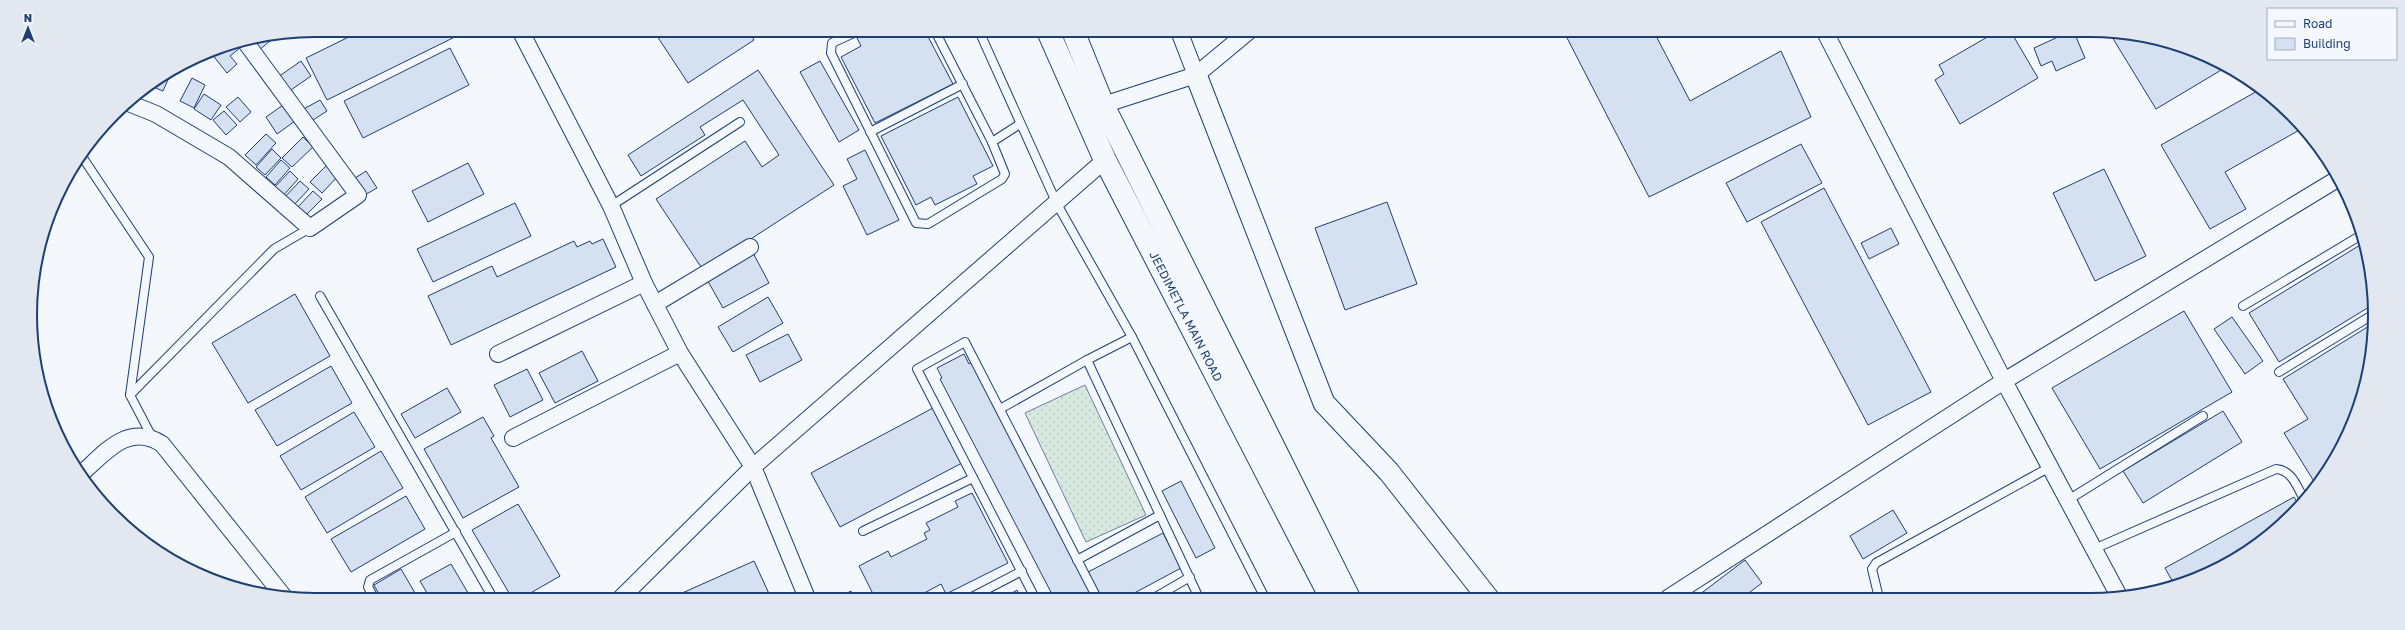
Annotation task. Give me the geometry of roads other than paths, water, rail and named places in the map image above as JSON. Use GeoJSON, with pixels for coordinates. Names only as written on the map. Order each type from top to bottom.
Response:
{"type":"FeatureCollection","features":[{"type":"Feature","properties":{"kind":"main road","name":"JEEDIMETLA MAIN ROAD"},"geometry":{"type":"LineString","coordinates":[[1051,37],[1105,160],[1328,593]]}},
{"type":"Feature","properties":{"kind":"main road","name":"JEEDIMETLA MAIN ROAD"},"geometry":{"type":"LineString","coordinates":[[1076,37],[1103,105],[1347,593]]}},
{"type":"Feature","properties":{"kind":"street"},"geometry":{"type":"LineString","coordinates":[[524,37],[611,206],[644,283],[680,353],[753,467],[806,593]]}},
{"type":"Feature","properties":{"kind":"street"},"geometry":{"type":"LineString","coordinates":[[1181,37],[1324,403],[1389,472],[1484,593]]}},
{"type":"Feature","properties":{"kind":"street"},"geometry":{"type":"LineString","coordinates":[[1103,105],[1196,75],[1242,37]]}},
{"type":"Feature","properties":{"kind":"street"},"geometry":{"type":"LineString","coordinates":[[1828,37],[2004,381],[2117,592]]}},
{"type":"Feature","properties":{"kind":"street"},"geometry":{"type":"LineString","coordinates":[[133,105],[156,114],[229,157],[310,228],[358,195],[248,45]]}},
{"type":"Feature","properties":{"kind":"street"},"geometry":{"type":"LineString","coordinates":[[626,593],[753,467],[1057,204],[1105,160]]}},
{"type":"Feature","properties":{"kind":"street"},"geometry":{"type":"LineString","coordinates":[[1676,593],[2004,381],[2333,181]]}},
{"type":"Feature","properties":{"kind":"street"},"geometry":{"type":"LineString","coordinates":[[654,304],[750,247]]}},
{"type":"Feature","properties":{"kind":"street"},"geometry":{"type":"LineString","coordinates":[[498,354],[644,283]]}},
{"type":"Feature","properties":{"kind":"street"},"geometry":{"type":"LineString","coordinates":[[513,438],[680,353]]}},
{"type":"Feature","properties":{"kind":"street"},"geometry":{"type":"LineString","coordinates":[[85,471],[120,440],[137,435],[152,437],[162,444],[279,591]]}},
{"type":"Feature","properties":{"kind":"lane"},"geometry":{"type":"LineString","coordinates":[[845,37],[832,43],[831,53],[916,222],[920,224],[928,224],[1002,179],[1004,169],[939,37]]}},
{"type":"Feature","properties":{"kind":"lane"},"geometry":{"type":"LineString","coordinates":[[983,37],[1020,124],[1057,204],[1132,337],[1262,593]]}},
{"type":"Feature","properties":{"kind":"lane"},"geometry":{"type":"LineString","coordinates":[[870,132],[963,84]]}},
{"type":"Feature","properties":{"kind":"lane"},"geometry":{"type":"LineString","coordinates":[[611,206],[740,122]]}},
{"type":"Feature","properties":{"kind":"lane"},"geometry":{"type":"LineString","coordinates":[[992,142],[1020,124]]}},
{"type":"Feature","properties":{"kind":"lane"},"geometry":{"type":"LineString","coordinates":[[85,160],[149,257],[130,395],[152,437]]}},
{"type":"Feature","properties":{"kind":"lane"},"geometry":{"type":"LineString","coordinates":[[130,395],[274,249],[310,228]]}},
{"type":"Feature","properties":{"kind":"lane"},"geometry":{"type":"LineString","coordinates":[[2243,306],[2357,238]]}},
{"type":"Feature","properties":{"kind":"lane"},"geometry":{"type":"LineString","coordinates":[[320,296],[490,593]]}},
{"type":"Feature","properties":{"kind":"lane"},"geometry":{"type":"LineString","coordinates":[[2279,372],[2368,318]]}},
{"type":"Feature","properties":{"kind":"lane"},"geometry":{"type":"LineString","coordinates":[[1000,409],[1087,360],[1132,337]]}},
{"type":"Feature","properties":{"kind":"lane"},"geometry":{"type":"LineString","coordinates":[[1033,593],[918,369],[965,342],[1094,593]]}},
{"type":"Feature","properties":{"kind":"lane"},"geometry":{"type":"LineString","coordinates":[[1087,360],[1197,593]]}},
{"type":"Feature","properties":{"kind":"lane"},"geometry":{"type":"LineString","coordinates":[[2068,500],[2203,416]]}},
{"type":"Feature","properties":{"kind":"lane"},"geometry":{"type":"LineString","coordinates":[[1878,593],[1872,569],[1876,563],[2050,467]]}},
{"type":"Feature","properties":{"kind":"lane"},"geometry":{"type":"LineString","coordinates":[[2094,549],[2276,469],[2283,470],[2290,475],[2302,495]]}},
{"type":"Feature","properties":{"kind":"lane"},"geometry":{"type":"LineString","coordinates":[[863,531],[973,478]]}},
{"type":"Feature","properties":{"kind":"lane"},"geometry":{"type":"LineString","coordinates":[[1077,560],[1160,515]]}},
{"type":"Feature","properties":{"kind":"lane"},"geometry":{"type":"LineString","coordinates":[[371,593],[368,587],[370,580],[456,532]]}},
{"type":"Feature","properties":{"kind":"lane"},"geometry":{"type":"LineString","coordinates":[[980,593],[1022,571]]}},
{"type":"Feature","properties":{"kind":"lane"},"geometry":{"type":"LineString","coordinates":[[1163,593],[1190,577]]}}]}
